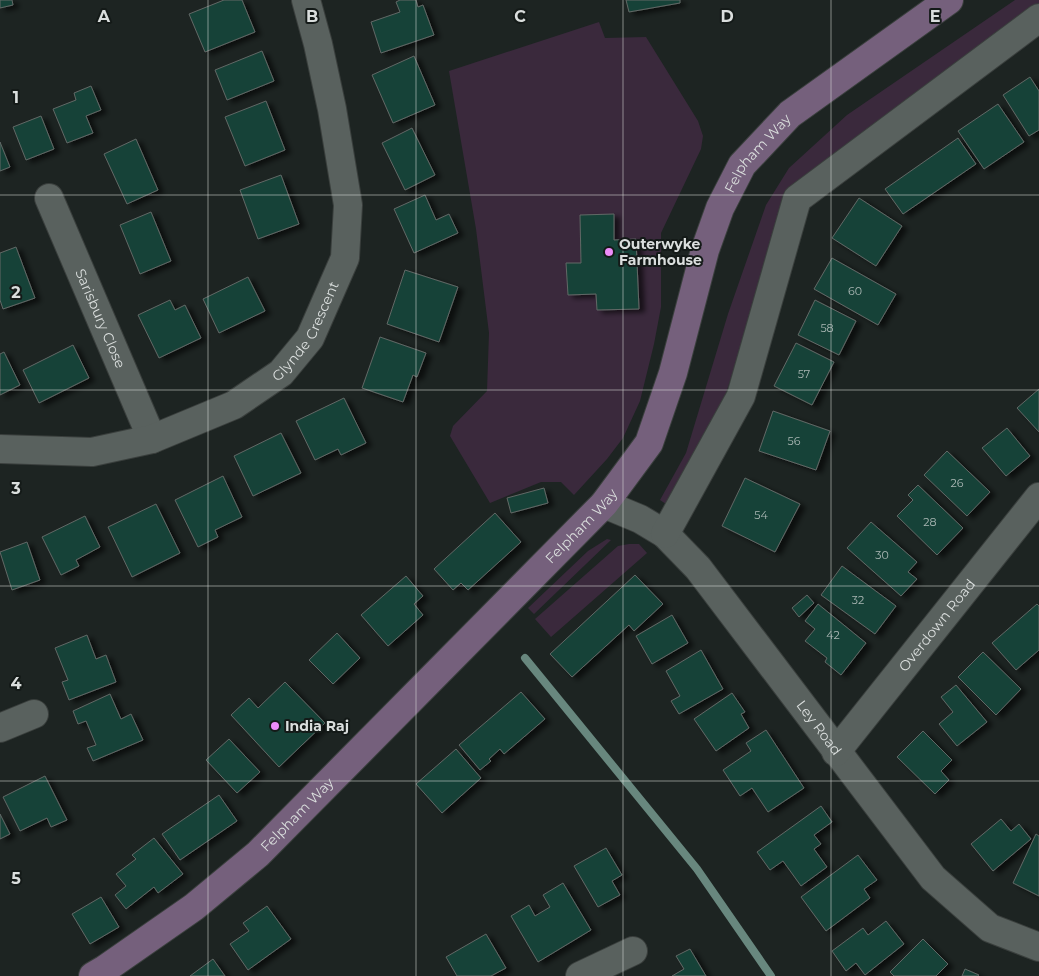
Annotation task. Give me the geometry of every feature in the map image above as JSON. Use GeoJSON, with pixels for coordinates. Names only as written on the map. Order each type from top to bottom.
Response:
{"type":"FeatureCollection","features":[{"type":"Feature","properties":{"kind":"main road","name":"Felpham Way"},"geometry":{"type":"LineString","coordinates":[[93,976],[194,907],[258,854],[604,504],[649,443],[673,373],[705,250],[720,208],[742,165],[790,114],[949,0]]}},
{"type":"Feature","properties":{"kind":"street","name":"Glynde Crescent"},"geometry":{"type":"LineString","coordinates":[[0,449],[92,452],[152,439],[234,405],[281,373],[310,338],[345,258],[348,205],[332,109],[306,0]]}},
{"type":"Feature","properties":{"kind":"street"},"geometry":{"type":"LineString","coordinates":[[665,534],[740,396],[797,199],[1039,18]]}},
{"type":"Feature","properties":{"kind":"street","name":"Sarisbury Close"},"geometry":{"type":"LineString","coordinates":[[49,198],[152,439]]}},
{"type":"Feature","properties":{"kind":"street","name":"Overdown Road"},"geometry":{"type":"LineString","coordinates":[[836,752],[1039,497]]}},
{"type":"Feature","properties":{"kind":"street","name":"Ley Road"},"geometry":{"type":"LineString","coordinates":[[604,504],[640,519],[665,534],[698,568],[933,878],[990,928],[1039,947]]}},
{"type":"Feature","properties":{"kind":"street"},"geometry":{"type":"LineString","coordinates":[[0,728],[34,714]]}},
{"type":"Feature","properties":{"kind":"street"},"geometry":{"type":"LineString","coordinates":[[580,976],[633,951]]}},
{"type":"Feature","properties":{"kind":"shaded area"},"geometry":{"type":"Polygon","coordinates":[[[1015,0],[1039,0],[1039,14],[794,195],[725,396],[696,461],[669,506],[660,500],[686,453],[728,314],[766,205],[789,168],[847,115],[1015,0]]]}},
{"type":"Feature","properties":{"kind":"shaded area"},"geometry":{"type":"Polygon","coordinates":[[[599,22],[605,38],[646,37],[698,121],[703,136],[701,149],[661,233],[661,307],[640,401],[623,438],[607,459],[574,495],[561,482],[541,482],[490,503],[450,436],[453,426],[487,391],[489,333],[476,229],[449,71],[599,22]]]}},
{"type":"Feature","properties":{"kind":"shaded area"},"geometry":{"type":"Polygon","coordinates":[[[607,539],[611,540],[534,614],[528,608],[588,551],[607,539]]]}},
{"type":"Feature","properties":{"kind":"shaded area"},"geometry":{"type":"Polygon","coordinates":[[[639,544],[647,553],[551,637],[535,619],[618,546],[639,544]]]}},
{"type":"Feature","properties":{"kind":"building"},"geometry":{"type":"Polygon","coordinates":[[[0,0],[12,0],[13,5],[0,8],[0,0]]]}},
{"type":"Feature","properties":{"kind":"building"},"geometry":{"type":"Polygon","coordinates":[[[224,0],[242,0],[255,32],[205,52],[189,14],[224,0]]]}},
{"type":"Feature","properties":{"kind":"building"},"geometry":{"type":"Polygon","coordinates":[[[400,0],[416,0],[418,7],[423,5],[434,35],[381,53],[371,22],[400,12],[396,2],[400,0]]]}},
{"type":"Feature","properties":{"kind":"building"},"geometry":{"type":"Polygon","coordinates":[[[626,0],[680,0],[680,3],[629,12],[626,0]]]}},
{"type":"Feature","properties":{"kind":"building"},"geometry":{"type":"Polygon","coordinates":[[[262,51],[274,81],[227,100],[215,70],[262,51]]]}},
{"type":"Feature","properties":{"kind":"building"},"geometry":{"type":"Polygon","coordinates":[[[414,56],[435,105],[393,123],[372,75],[414,56]]]}},
{"type":"Feature","properties":{"kind":"building"},"geometry":{"type":"Polygon","coordinates":[[[1030,77],[1039,91],[1039,130],[1029,136],[1003,95],[1030,77]]]}},
{"type":"Feature","properties":{"kind":"building"},"geometry":{"type":"Polygon","coordinates":[[[91,86],[101,110],[86,116],[93,133],[67,143],[53,109],[76,100],[74,93],[91,86]]]}},
{"type":"Feature","properties":{"kind":"building"},"geometry":{"type":"Polygon","coordinates":[[[266,101],[285,150],[245,166],[225,117],[266,101]]]}},
{"type":"Feature","properties":{"kind":"building"},"geometry":{"type":"Polygon","coordinates":[[[998,104],[1024,142],[984,169],[958,131],[998,104]]]}},
{"type":"Feature","properties":{"kind":"building"},"geometry":{"type":"Polygon","coordinates":[[[41,116],[54,149],[26,160],[13,127],[41,116]]]}},
{"type":"Feature","properties":{"kind":"building"},"geometry":{"type":"Polygon","coordinates":[[[412,128],[435,175],[405,190],[382,143],[412,128]]]}},
{"type":"Feature","properties":{"kind":"building"},"geometry":{"type":"Polygon","coordinates":[[[958,138],[976,164],[903,214],[885,189],[958,138]]]}},
{"type":"Feature","properties":{"kind":"building"},"geometry":{"type":"Polygon","coordinates":[[[136,139],[158,190],[127,204],[104,154],[136,139]]]}},
{"type":"Feature","properties":{"kind":"building"},"geometry":{"type":"Polygon","coordinates":[[[0,142],[10,167],[0,171],[0,142]]]}},
{"type":"Feature","properties":{"kind":"building"},"geometry":{"type":"Polygon","coordinates":[[[281,175],[299,224],[258,239],[240,190],[281,175]]]}},
{"type":"Feature","properties":{"kind":"building"},"geometry":{"type":"Polygon","coordinates":[[[425,195],[436,220],[449,214],[458,233],[414,253],[394,209],[425,195]]]}},
{"type":"Feature","properties":{"kind":"building"},"geometry":{"type":"Polygon","coordinates":[[[859,198],[902,226],[876,266],[832,238],[859,198]]]}},
{"type":"Feature","properties":{"kind":"building"},"geometry":{"type":"Polygon","coordinates":[[[151,212],[171,261],[140,274],[120,225],[151,212]]]}},
{"type":"Feature","properties":{"kind":"building","name":"Outerwyke Farmhouse"},"geometry":{"type":"Polygon","coordinates":[[[614,214],[614,240],[636,239],[639,309],[597,310],[596,294],[568,295],[566,263],[581,263],[580,215],[614,214]]]}},
{"type":"Feature","properties":{"kind":"building"},"geometry":{"type":"Polygon","coordinates":[[[16,247],[35,298],[3,309],[0,300],[0,253],[16,247]]]}},
{"type":"Feature","properties":{"kind":"building"},"geometry":{"type":"Polygon","coordinates":[[[832,258],[896,294],[878,325],[814,289],[832,258]]]}},
{"type":"Feature","properties":{"kind":"building"},"geometry":{"type":"Polygon","coordinates":[[[405,270],[458,287],[439,342],[387,324],[405,270]]]}},
{"type":"Feature","properties":{"kind":"building"},"geometry":{"type":"Polygon","coordinates":[[[248,277],[265,311],[219,333],[203,299],[248,277]]]}},
{"type":"Feature","properties":{"kind":"building"},"geometry":{"type":"Polygon","coordinates":[[[170,300],[175,310],[185,305],[201,338],[159,358],[138,315],[170,300]]]}},
{"type":"Feature","properties":{"kind":"building"},"geometry":{"type":"Polygon","coordinates":[[[815,300],[856,321],[839,355],[798,335],[815,300]]]}},
{"type":"Feature","properties":{"kind":"building"},"geometry":{"type":"Polygon","coordinates":[[[380,337],[426,353],[417,377],[413,375],[403,402],[362,388],[380,337]]]}},
{"type":"Feature","properties":{"kind":"building"},"geometry":{"type":"Polygon","coordinates":[[[796,343],[834,362],[812,405],[774,386],[796,343]]]}},
{"type":"Feature","properties":{"kind":"building"},"geometry":{"type":"Polygon","coordinates":[[[73,345],[89,378],[39,403],[23,370],[73,345]]]}},
{"type":"Feature","properties":{"kind":"building"},"geometry":{"type":"Polygon","coordinates":[[[4,352],[20,385],[0,395],[0,354],[4,352]]]}},
{"type":"Feature","properties":{"kind":"building"},"geometry":{"type":"Polygon","coordinates":[[[1039,389],[1039,432],[1017,408],[1039,389]]]}},
{"type":"Feature","properties":{"kind":"building"},"geometry":{"type":"Polygon","coordinates":[[[344,398],[366,443],[341,455],[338,449],[315,460],[296,421],[344,398]]]}},
{"type":"Feature","properties":{"kind":"building"},"geometry":{"type":"Polygon","coordinates":[[[773,411],[830,431],[816,470],[759,451],[773,411]]]}},
{"type":"Feature","properties":{"kind":"building"},"geometry":{"type":"Polygon","coordinates":[[[1007,428],[1030,456],[1006,476],[982,448],[1007,428]]]}},
{"type":"Feature","properties":{"kind":"building"},"geometry":{"type":"Polygon","coordinates":[[[281,433],[301,473],[253,496],[234,456],[281,433]]]}},
{"type":"Feature","properties":{"kind":"building"},"geometry":{"type":"Polygon","coordinates":[[[947,451],[990,492],[967,516],[924,475],[947,451]]]}},
{"type":"Feature","properties":{"kind":"building"},"geometry":{"type":"Polygon","coordinates":[[[223,476],[242,517],[215,530],[218,537],[198,547],[175,500],[223,476]]]}},
{"type":"Feature","properties":{"kind":"building"},"geometry":{"type":"Polygon","coordinates":[[[745,478],[800,504],[775,552],[722,526],[745,478]]]}},
{"type":"Feature","properties":{"kind":"building"},"geometry":{"type":"Polygon","coordinates":[[[918,485],[963,528],[937,555],[897,516],[913,500],[908,495],[918,485]]]}},
{"type":"Feature","properties":{"kind":"building"},"geometry":{"type":"Polygon","coordinates":[[[544,488],[548,503],[511,513],[507,498],[544,488]]]}},
{"type":"Feature","properties":{"kind":"building"},"geometry":{"type":"Polygon","coordinates":[[[156,504],[180,553],[132,577],[108,527],[156,504]]]}},
{"type":"Feature","properties":{"kind":"building"},"geometry":{"type":"Polygon","coordinates":[[[495,513],[521,542],[468,590],[461,583],[453,590],[434,569],[495,513]]]}},
{"type":"Feature","properties":{"kind":"building"},"geometry":{"type":"Polygon","coordinates":[[[85,516],[100,547],[76,560],[79,566],[61,575],[42,537],[85,516]]]}},
{"type":"Feature","properties":{"kind":"building"},"geometry":{"type":"Polygon","coordinates":[[[871,522],[917,562],[908,572],[917,579],[901,596],[847,548],[871,522]]]}},
{"type":"Feature","properties":{"kind":"building"},"geometry":{"type":"Polygon","coordinates":[[[27,542],[40,580],[12,590],[0,552],[27,542]]]}},
{"type":"Feature","properties":{"kind":"building"},"geometry":{"type":"Polygon","coordinates":[[[842,566],[896,606],[875,634],[821,595],[842,566]]]}},
{"type":"Feature","properties":{"kind":"building"},"geometry":{"type":"Polygon","coordinates":[[[635,575],[663,604],[634,631],[629,625],[572,677],[550,654],[635,575]]]}},
{"type":"Feature","properties":{"kind":"building"},"geometry":{"type":"Polygon","coordinates":[[[406,576],[423,596],[414,604],[423,615],[388,646],[361,615],[406,576]]]}},
{"type":"Feature","properties":{"kind":"building"},"geometry":{"type":"Polygon","coordinates":[[[807,595],[814,603],[799,617],[792,608],[807,595]]]}},
{"type":"Feature","properties":{"kind":"building"},"geometry":{"type":"Polygon","coordinates":[[[818,604],[866,643],[841,675],[825,662],[827,658],[805,641],[815,629],[805,621],[818,604]]]}},
{"type":"Feature","properties":{"kind":"building"},"geometry":{"type":"Polygon","coordinates":[[[1037,604],[1039,606],[1039,650],[1016,670],[992,643],[1037,604]]]}},
{"type":"Feature","properties":{"kind":"building"},"geometry":{"type":"Polygon","coordinates":[[[672,615],[688,643],[652,664],[636,636],[672,615]]]}},
{"type":"Feature","properties":{"kind":"building"},"geometry":{"type":"Polygon","coordinates":[[[337,633],[360,658],[333,684],[309,660],[337,633]]]}},
{"type":"Feature","properties":{"kind":"building"},"geometry":{"type":"Polygon","coordinates":[[[87,635],[96,659],[106,655],[116,682],[69,700],[62,682],[68,680],[55,648],[87,635]]]}},
{"type":"Feature","properties":{"kind":"building"},"geometry":{"type":"Polygon","coordinates":[[[701,650],[723,689],[679,714],[671,701],[680,696],[666,671],[701,650]]]}},
{"type":"Feature","properties":{"kind":"building"},"geometry":{"type":"Polygon","coordinates":[[[983,652],[1021,689],[996,715],[958,677],[983,652]]]}},
{"type":"Feature","properties":{"kind":"building"},"geometry":{"type":"Polygon","coordinates":[[[285,682],[325,723],[279,767],[231,715],[249,698],[258,708],[285,682]]]}},
{"type":"Feature","properties":{"kind":"building"},"geometry":{"type":"Polygon","coordinates":[[[956,685],[987,722],[957,746],[939,724],[953,712],[941,697],[956,685]]]}},
{"type":"Feature","properties":{"kind":"building"},"geometry":{"type":"Polygon","coordinates":[[[521,692],[545,719],[504,754],[500,749],[489,759],[491,761],[480,770],[459,745],[521,692]]]}},
{"type":"Feature","properties":{"kind":"building"},"geometry":{"type":"Polygon","coordinates":[[[732,693],[745,712],[741,714],[749,728],[716,751],[694,719],[732,693]]]}},
{"type":"Feature","properties":{"kind":"building"},"geometry":{"type":"Polygon","coordinates":[[[110,694],[121,719],[131,714],[143,740],[93,761],[87,748],[96,745],[86,721],[78,724],[73,711],[110,694]]]}},
{"type":"Feature","properties":{"kind":"building"},"geometry":{"type":"Polygon","coordinates":[[[766,730],[804,788],[768,812],[752,788],[740,796],[723,770],[751,751],[746,743],[766,730]]]}},
{"type":"Feature","properties":{"kind":"building"},"geometry":{"type":"Polygon","coordinates":[[[923,731],[952,760],[941,771],[949,780],[935,794],[897,757],[923,731]]]}},
{"type":"Feature","properties":{"kind":"building"},"geometry":{"type":"Polygon","coordinates":[[[229,739],[260,772],[237,793],[206,760],[229,739]]]}},
{"type":"Feature","properties":{"kind":"building"},"geometry":{"type":"Polygon","coordinates":[[[456,749],[481,778],[442,813],[416,784],[456,749]]]}},
{"type":"Feature","properties":{"kind":"building"},"geometry":{"type":"Polygon","coordinates":[[[45,776],[67,820],[51,827],[47,818],[20,831],[3,797],[45,776]]]}},
{"type":"Feature","properties":{"kind":"building"},"geometry":{"type":"Polygon","coordinates":[[[219,795],[237,821],[180,860],[162,834],[219,795]]]}},
{"type":"Feature","properties":{"kind":"building"},"geometry":{"type":"Polygon","coordinates":[[[821,806],[832,822],[814,835],[821,844],[814,849],[827,867],[801,886],[783,861],[770,870],[757,852],[821,806]]]}},
{"type":"Feature","properties":{"kind":"building"},"geometry":{"type":"Polygon","coordinates":[[[0,814],[10,834],[0,839],[0,814]]]}},
{"type":"Feature","properties":{"kind":"building"},"geometry":{"type":"Polygon","coordinates":[[[1001,819],[1011,831],[1019,824],[1031,839],[993,871],[971,844],[1001,819]]]}},
{"type":"Feature","properties":{"kind":"building"},"geometry":{"type":"Polygon","coordinates":[[[1036,834],[1039,836],[1039,896],[1013,883],[1036,834]]]}},
{"type":"Feature","properties":{"kind":"building"},"geometry":{"type":"Polygon","coordinates":[[[154,838],[183,874],[158,893],[154,887],[126,909],[115,895],[126,886],[116,874],[136,859],[132,855],[154,838]]]}},
{"type":"Feature","properties":{"kind":"building"},"geometry":{"type":"Polygon","coordinates":[[[606,848],[622,875],[612,881],[620,895],[598,907],[574,866],[606,848]]]}},
{"type":"Feature","properties":{"kind":"building"},"geometry":{"type":"Polygon","coordinates":[[[858,855],[877,880],[864,889],[870,898],[826,931],[801,897],[858,855]]]}},
{"type":"Feature","properties":{"kind":"building"},"geometry":{"type":"Polygon","coordinates":[[[563,883],[591,930],[538,962],[511,916],[529,905],[535,916],[550,907],[543,895],[563,883]]]}},
{"type":"Feature","properties":{"kind":"building"},"geometry":{"type":"Polygon","coordinates":[[[101,897],[119,927],[90,944],[72,914],[101,897]]]}},
{"type":"Feature","properties":{"kind":"building"},"geometry":{"type":"Polygon","coordinates":[[[267,906],[291,939],[248,970],[230,944],[249,931],[243,923],[267,906]]]}},
{"type":"Feature","properties":{"kind":"building"},"geometry":{"type":"Polygon","coordinates":[[[886,921],[904,944],[865,975],[856,963],[846,971],[832,951],[863,928],[868,935],[886,921]]]}},
{"type":"Feature","properties":{"kind":"building"},"geometry":{"type":"Polygon","coordinates":[[[486,934],[506,968],[491,976],[457,976],[446,957],[486,934]]]}},
{"type":"Feature","properties":{"kind":"building"},"geometry":{"type":"Polygon","coordinates":[[[923,939],[948,964],[936,976],[894,976],[890,972],[923,939]]]}},
{"type":"Feature","properties":{"kind":"building"},"geometry":{"type":"Polygon","coordinates":[[[690,949],[706,976],[672,976],[684,969],[676,956],[690,949]]]}},
{"type":"Feature","properties":{"kind":"building"},"geometry":{"type":"Polygon","coordinates":[[[213,959],[225,976],[190,976],[213,959]]]}},
{"type":"Feature","properties":{"kind":"building"},"geometry":{"type":"Polygon","coordinates":[[[965,969],[979,975],[962,976],[965,969]]]}},
{"type":"Feature","properties":{"kind":"waterway"},"geometry":{"type":"LineString","coordinates":[[525,658],[697,869],[771,976]]}},
{"type":"Feature","properties":{"kind":"place","name":"Outerwyke Farmhouse"},"geometry":{"type":"Point","coordinates":[609,252]}},
{"type":"Feature","properties":{"kind":"place","name":"India Raj"},"geometry":{"type":"Point","coordinates":[275,726]}}]}
